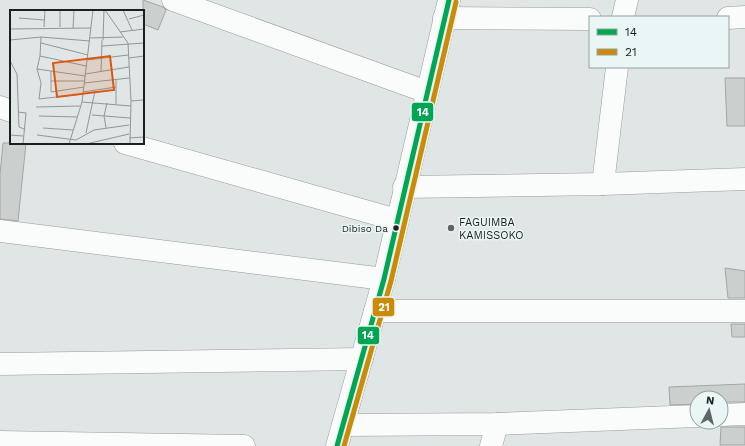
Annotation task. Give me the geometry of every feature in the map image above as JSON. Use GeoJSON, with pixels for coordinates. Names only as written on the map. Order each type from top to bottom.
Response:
{"type":"FeatureCollection","features":[{"type":"Feature","properties":{"kind":"street"},"geometry":{"type":"LineString","coordinates":[[173,0],[427,92]]}},
{"type":"Feature","properties":{"kind":"street"},"geometry":{"type":"LineString","coordinates":[[623,16],[627,0]]}},
{"type":"Feature","properties":{"kind":"street"},"geometry":{"type":"LineString","coordinates":[[337,446],[384,279],[404,187],[447,9],[589,19]]}},
{"type":"Feature","properties":{"kind":"street"},"geometry":{"type":"LineString","coordinates":[[729,18],[745,17]]}},
{"type":"Feature","properties":{"kind":"street"},"geometry":{"type":"LineString","coordinates":[[602,184],[617,68]]}},
{"type":"Feature","properties":{"kind":"street"},"geometry":{"type":"LineString","coordinates":[[0,108],[10,111]]}},
{"type":"Feature","properties":{"kind":"street"},"geometry":{"type":"LineString","coordinates":[[129,144],[397,220]]}},
{"type":"Feature","properties":{"kind":"street"},"geometry":{"type":"LineString","coordinates":[[404,187],[745,180]]}},
{"type":"Feature","properties":{"kind":"street"},"geometry":{"type":"LineString","coordinates":[[0,232],[384,279]]}},
{"type":"Feature","properties":{"kind":"street"},"geometry":{"type":"LineString","coordinates":[[375,310],[745,311]]}},
{"type":"Feature","properties":{"kind":"street"},"geometry":{"type":"LineString","coordinates":[[0,364],[362,359]]}},
{"type":"Feature","properties":{"kind":"street"},"geometry":{"type":"LineString","coordinates":[[729,415],[745,414]]}},
{"type":"Feature","properties":{"kind":"street"},"geometry":{"type":"LineString","coordinates":[[343,425],[497,424],[689,416]]}},
{"type":"Feature","properties":{"kind":"street"},"geometry":{"type":"LineString","coordinates":[[491,446],[497,424]]}},
{"type":"Feature","properties":{"kind":"street"},"geometry":{"type":"LineString","coordinates":[[0,442],[244,446]]}},
{"type":"Feature","properties":{"kind":"building"},"geometry":{"type":"Polygon","coordinates":[[[143,0],[163,7],[166,10],[158,30],[144,24],[143,0]]]}},
{"type":"Feature","properties":{"kind":"building"},"geometry":{"type":"Polygon","coordinates":[[[725,78],[745,78],[745,126],[727,126],[725,78]]]}},
{"type":"Feature","properties":{"kind":"building"},"geometry":{"type":"Polygon","coordinates":[[[3,143],[26,144],[18,221],[0,219],[0,174],[3,143]]]}},
{"type":"Feature","properties":{"kind":"building"},"geometry":{"type":"Polygon","coordinates":[[[725,268],[745,271],[745,298],[728,298],[725,268]]]}},
{"type":"Feature","properties":{"kind":"building"},"geometry":{"type":"Polygon","coordinates":[[[731,324],[745,324],[745,337],[732,337],[731,324]]]}},
{"type":"Feature","properties":{"kind":"building"},"geometry":{"type":"Polygon","coordinates":[[[745,384],[745,402],[729,402],[729,390],[689,390],[689,404],[670,405],[669,387],[745,384]]]}},
{"type":"Feature","properties":{"kind":"building"},"geometry":{"type":"Polygon","coordinates":[[[729,427],[745,427],[745,445],[720,445],[721,430],[729,430],[729,427]]]}},
{"type":"Feature","properties":{"kind":"transit line","name":"14"},"geometry":{"type":"LineString","coordinates":[[337,446],[384,279],[449,0]]}},
{"type":"Feature","properties":{"kind":"transit line","name":"21"},"geometry":{"type":"LineString","coordinates":[[344,446],[391,281],[456,2]]}},
{"type":"Feature","properties":{"kind":"place","name":"Dibiso Da"},"geometry":{"type":"Point","coordinates":[396,228]}},
{"type":"Feature","properties":{"kind":"place","name":"FAGUIMBA KAMISSOKO"},"geometry":{"type":"Point","coordinates":[451,228]}}]}
